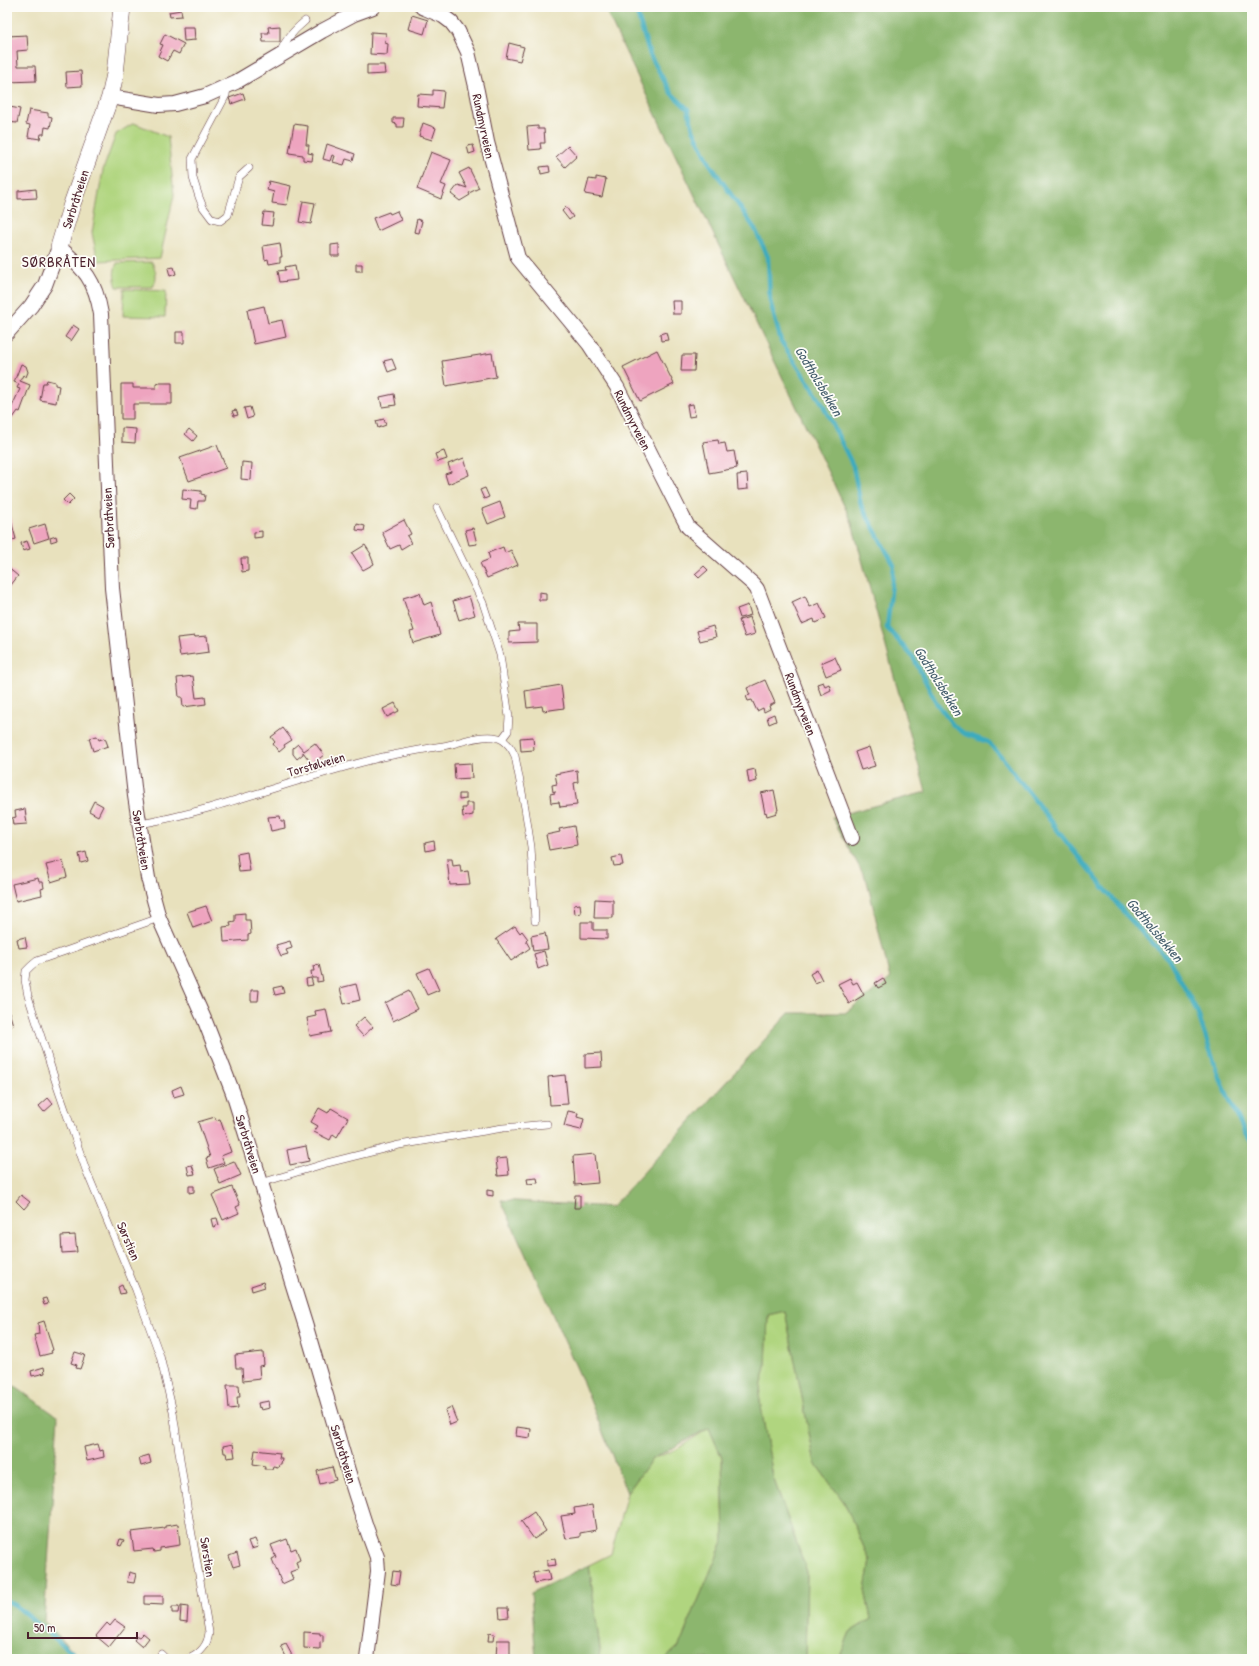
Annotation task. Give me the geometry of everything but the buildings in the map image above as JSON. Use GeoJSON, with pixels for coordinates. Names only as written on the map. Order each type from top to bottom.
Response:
{"type":"FeatureCollection","features":[{"type":"Feature","properties":{"kind":"street","name":"Sørbråtveien"},"geometry":{"type":"LineString","coordinates":[[122,7],[115,74],[110,97],[72,204],[59,247],[82,267],[90,279],[99,301],[101,314],[112,588],[134,796],[140,824],[148,878],[159,918],[220,1057],[233,1093],[352,1482],[377,1557],[378,1571],[367,1659]]}},
{"type":"Feature","properties":{"kind":"street"},"geometry":{"type":"LineString","coordinates":[[110,97],[159,105],[175,104],[206,96],[227,87],[280,54],[354,14],[373,7]]}},
{"type":"Feature","properties":{"kind":"street","name":"Rundmyrveien"},"geometry":{"type":"LineString","coordinates":[[422,7],[443,16],[451,22],[458,31],[466,47],[493,167],[518,258],[589,344],[617,387],[688,526],[753,584],[760,593],[852,838]]}},
{"type":"Feature","properties":{"kind":"street"},"geometry":{"type":"LineString","coordinates":[[7,333],[31,306],[45,285],[59,247]]}},
{"type":"Feature","properties":{"kind":"lane"},"geometry":{"type":"LineString","coordinates":[[280,54],[288,37],[305,21]]}},
{"type":"Feature","properties":{"kind":"lane"},"geometry":{"type":"LineString","coordinates":[[227,87],[226,95],[192,159],[193,178],[196,188],[203,207],[212,219],[220,221],[228,215],[239,177],[249,168]]}},
{"type":"Feature","properties":{"kind":"lane"},"geometry":{"type":"LineString","coordinates":[[437,508],[483,603],[500,655],[509,716],[508,731],[502,739],[512,749],[515,756],[526,808],[533,869],[535,921]]}},
{"type":"Feature","properties":{"kind":"lane","name":"Torstølveien"},"geometry":{"type":"LineString","coordinates":[[140,824],[179,816],[383,757],[445,746],[480,737],[494,737],[502,739]]}},
{"type":"Feature","properties":{"kind":"lane","name":"Sørstien"},"geometry":{"type":"LineString","coordinates":[[159,918],[37,961],[26,971],[25,980],[28,996],[68,1118],[95,1193],[136,1290],[160,1356],[168,1386],[209,1632],[205,1646],[188,1659]]}},
{"type":"Feature","properties":{"kind":"lane"},"geometry":{"type":"LineString","coordinates":[[261,1183],[327,1163],[399,1145],[503,1128],[547,1124]]}},
{"type":"Feature","properties":{"kind":"green space"},"geometry":{"type":"Polygon","coordinates":[[[604,7],[1252,7],[1252,1659],[839,1659],[850,1632],[871,1619],[865,1590],[870,1561],[844,1502],[815,1463],[785,1311],[768,1315],[766,1367],[759,1395],[773,1477],[807,1572],[805,1659],[665,1659],[679,1646],[724,1539],[722,1458],[709,1428],[652,1459],[627,1493],[582,1380],[501,1200],[612,1207],[789,1013],[845,1013],[890,979],[867,881],[832,817],[926,792],[851,520],[604,7]]]}},
{"type":"Feature","properties":{"kind":"green space"},"geometry":{"type":"Polygon","coordinates":[[[134,123],[168,137],[174,195],[160,258],[98,261],[92,233],[103,170],[116,134],[134,123]]]}},
{"type":"Feature","properties":{"kind":"green space"},"geometry":{"type":"Polygon","coordinates":[[[152,262],[156,274],[156,280],[153,287],[117,287],[114,275],[117,263],[152,262]]]}},
{"type":"Feature","properties":{"kind":"green space"},"geometry":{"type":"Polygon","coordinates":[[[124,289],[166,291],[165,317],[123,316],[124,289]]]}},
{"type":"Feature","properties":{"kind":"green space"},"geometry":{"type":"Polygon","coordinates":[[[785,1311],[815,1463],[844,1502],[870,1561],[865,1590],[871,1619],[850,1632],[839,1659],[805,1659],[807,1572],[773,1477],[759,1395],[766,1367],[768,1315],[785,1311]]]}},
{"type":"Feature","properties":{"kind":"green space"},"geometry":{"type":"Polygon","coordinates":[[[7,1381],[58,1417],[44,1621],[81,1659],[7,1659],[7,1381]]]}},
{"type":"Feature","properties":{"kind":"green space"},"geometry":{"type":"Polygon","coordinates":[[[709,1428],[722,1458],[724,1539],[679,1646],[665,1659],[599,1659],[600,1649],[589,1565],[611,1554],[627,1493],[652,1459],[677,1449],[709,1428]]]}},
{"type":"Feature","properties":{"kind":"green space"},"geometry":{"type":"Polygon","coordinates":[[[589,1565],[600,1649],[599,1659],[536,1659],[531,1593],[589,1565]]]}},
{"type":"Feature","properties":{"kind":"waterway","name":"Godtholsbekken"},"geometry":{"type":"LineString","coordinates":[[635,7],[650,55],[671,93],[688,109],[693,129],[710,164],[755,229],[768,257],[770,301],[781,341],[822,403],[853,466],[861,505],[894,565],[887,628],[913,657],[937,704],[953,725],[965,734],[988,742],[1001,756],[1068,844],[1127,916],[1170,961],[1197,1011],[1218,1074],[1244,1131],[1252,1143]]}},
{"type":"Feature","properties":{"kind":"waterway"},"geometry":{"type":"LineString","coordinates":[[7,1601],[15,1605],[80,1659]]}},
{"type":"Feature","properties":{"kind":"district","name":"SØRBRÅTEN"},"geometry":{"type":"Point","coordinates":[59,262]}}]}
